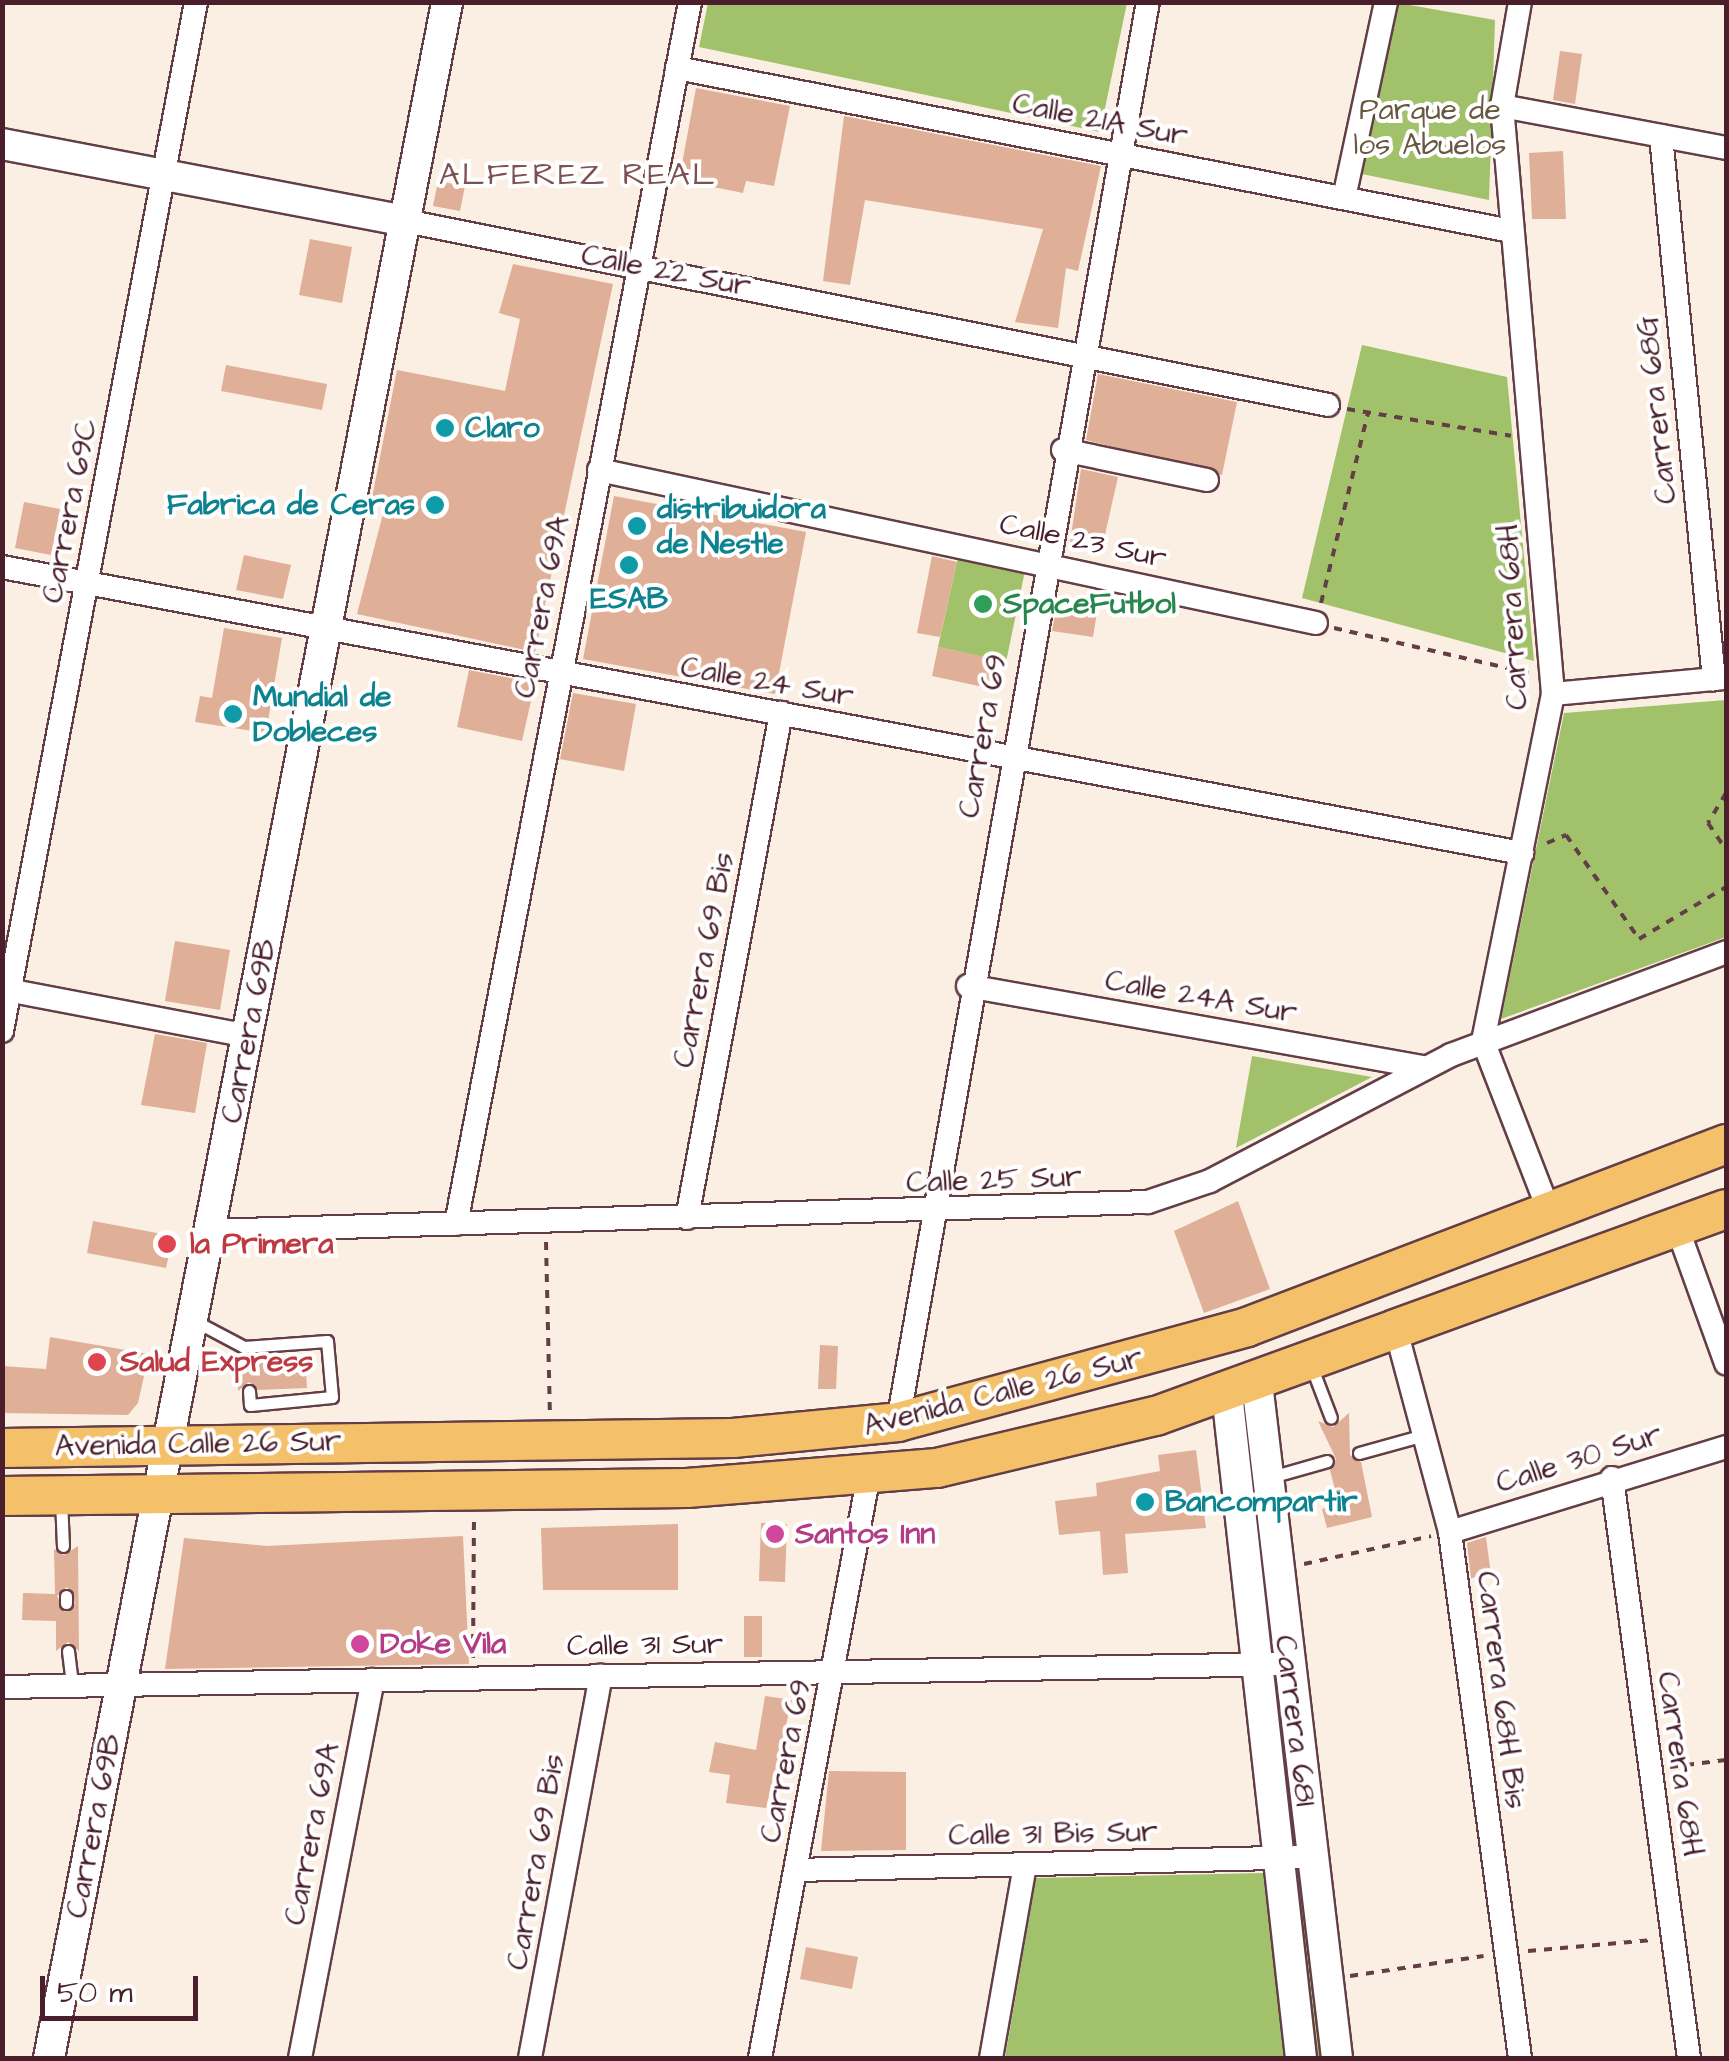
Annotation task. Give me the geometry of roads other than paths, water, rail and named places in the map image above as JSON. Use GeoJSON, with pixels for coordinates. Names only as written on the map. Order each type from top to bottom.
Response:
{"type":"FeatureCollection","features":[{"type":"Feature","properties":{"kind":"main road","name":"Avenida Calle 26 Sur"},"geometry":{"type":"LineString","coordinates":[[2,1448],[732,1438],[898,1422],[1248,1326],[1726,1144]]}},
{"type":"Feature","properties":{"kind":"main road","name":"Avenida Calle 26 Sur"},"geometry":{"type":"LineString","coordinates":[[2,1496],[688,1488],[869,1474],[1006,1456],[1242,1388],[1397,1334],[1726,1209]]}},
{"type":"Feature","properties":{"kind":"street","name":"Carrera 69C"},"geometry":{"type":"LineString","coordinates":[[2,1031],[6,989],[196,2]]}},
{"type":"Feature","properties":{"kind":"street","name":"Carrera 69B"},"geometry":{"type":"LineString","coordinates":[[50,2058],[447,2]]}},
{"type":"Feature","properties":{"kind":"street","name":"Carrera 69A"},"geometry":{"type":"LineString","coordinates":[[456,1224],[690,2]]}},
{"type":"Feature","properties":{"kind":"street","name":"Carrera 69"},"geometry":{"type":"LineString","coordinates":[[898,1422],[928,1212],[1081,349],[1107,268],[1120,155],[1148,2]]}},
{"type":"Feature","properties":{"kind":"street"},"geometry":{"type":"LineString","coordinates":[[1344,198],[1386,2]]}},
{"type":"Feature","properties":{"kind":"street","name":"Carrera 68H"},"geometry":{"type":"LineString","coordinates":[[1484,1041],[1552,686],[1502,106],[1520,2]]}},
{"type":"Feature","properties":{"kind":"street","name":"Calle 21A Sur"},"geometry":{"type":"LineString","coordinates":[[677,68],[1512,231]]}},
{"type":"Feature","properties":{"kind":"street"},"geometry":{"type":"LineString","coordinates":[[1502,106],[1726,148]]}},
{"type":"Feature","properties":{"kind":"street","name":"Carrera 68G"},"geometry":{"type":"LineString","coordinates":[[1660,136],[1720,678]]}},
{"type":"Feature","properties":{"kind":"street","name":"Calle 22 Sur"},"geometry":{"type":"LineString","coordinates":[[2,144],[1081,349],[1328,406]]}},
{"type":"Feature","properties":{"kind":"street"},"geometry":{"type":"LineString","coordinates":[[1063,450],[1206,480]]}},
{"type":"Feature","properties":{"kind":"street","name":"Calle 23 Sur"},"geometry":{"type":"LineString","coordinates":[[599,470],[1045,562],[1316,624]]}},
{"type":"Feature","properties":{"kind":"street","name":"Calle 24 Sur"},"geometry":{"type":"LineString","coordinates":[[2,567],[1522,853]]}},
{"type":"Feature","properties":{"kind":"street"},"geometry":{"type":"LineString","coordinates":[[1552,686],[1720,678]]}},
{"type":"Feature","properties":{"kind":"street","name":"Carrera 69 Bis"},"geometry":{"type":"LineString","coordinates":[[687,1218],[780,714]]}},
{"type":"Feature","properties":{"kind":"street","name":"Calle 25 Sur"},"geometry":{"type":"LineString","coordinates":[[210,1231],[1115,1207],[1184,1193],[1422,1067],[1726,952]]}},
{"type":"Feature","properties":{"kind":"street","name":"Calle 24A Sur"},"geometry":{"type":"LineString","coordinates":[[968,986],[1422,1067]]}},
{"type":"Feature","properties":{"kind":"street"},"geometry":{"type":"LineString","coordinates":[[6,989],[248,1036]]}},
{"type":"Feature","properties":{"kind":"street"},"geometry":{"type":"LineString","coordinates":[[1484,1041],[1550,1211]]}},
{"type":"Feature","properties":{"kind":"street"},"geometry":{"type":"LineString","coordinates":[[1676,1227],[1724,1348]]}},
{"type":"Feature","properties":{"kind":"street","name":"Carrera 68H Bis"},"geometry":{"type":"LineString","coordinates":[[1397,1334],[1450,1532],[1520,2058]]}},
{"type":"Feature","properties":{"kind":"street","name":"Carrera 68I"},"geometry":{"type":"LineString","coordinates":[[1242,1388],[1267,1478],[1338,2058]]}},
{"type":"Feature","properties":{"kind":"street","name":"Carrera 68I"},"geometry":{"type":"LineString","coordinates":[[1242,1388],[1252,1665],[1301,2058]]}},
{"type":"Feature","properties":{"kind":"street","name":"Calle 30 Sur"},"geometry":{"type":"LineString","coordinates":[[1450,1532],[1612,1478],[1726,1446]]}},
{"type":"Feature","properties":{"kind":"street","name":"Carrera 69"},"geometry":{"type":"LineString","coordinates":[[760,2058],[869,1474]]}},
{"type":"Feature","properties":{"kind":"street","name":"Carrera 68H"},"geometry":{"type":"LineString","coordinates":[[1612,1478],[1689,2058]]}},
{"type":"Feature","properties":{"kind":"street","name":"Calle 31 Sur"},"geometry":{"type":"LineString","coordinates":[[2,1687],[1288,1664]]}},
{"type":"Feature","properties":{"kind":"street","name":"Carrera 69 Bis"},"geometry":{"type":"LineString","coordinates":[[530,2058],[601,1676]]}},
{"type":"Feature","properties":{"kind":"street","name":"Carrera 69A"},"geometry":{"type":"LineString","coordinates":[[300,2058],[372,1680]]}},
{"type":"Feature","properties":{"kind":"street","name":"Calle 31 Bis Sur"},"geometry":{"type":"LineString","coordinates":[[796,1870],[1312,1857]]}},
{"type":"Feature","properties":{"kind":"street"},"geometry":{"type":"LineString","coordinates":[[991,2058],[1024,1864]]}},
{"type":"Feature","properties":{"kind":"lane"},"geometry":{"type":"LineString","coordinates":[[193,1320],[244,1347],[327,1341],[332,1397],[250,1405],[249,1391]]}},
{"type":"Feature","properties":{"kind":"lane"},"geometry":{"type":"LineString","coordinates":[[244,1347],[247,1361]]}},
{"type":"Feature","properties":{"kind":"lane"},"geometry":{"type":"LineString","coordinates":[[1311,1364],[1330,1418]]}},
{"type":"Feature","properties":{"kind":"lane"},"geometry":{"type":"LineString","coordinates":[[1358,1452],[1424,1435]]}},
{"type":"Feature","properties":{"kind":"lane"},"geometry":{"type":"LineString","coordinates":[[1267,1478],[1327,1461]]}},
{"type":"Feature","properties":{"kind":"lane"},"geometry":{"type":"LineString","coordinates":[[60,1495],[64,1546]]}},
{"type":"Feature","properties":{"kind":"lane"},"geometry":{"type":"LineString","coordinates":[[68,1651],[72,1686]]}},
{"type":"Feature","properties":{"kind":"place","name":"Claro"},"geometry":{"type":"Point","coordinates":[445,428]}},
{"type":"Feature","properties":{"kind":"place","name":"Fabrica de Ceras"},"geometry":{"type":"Point","coordinates":[435,505]}},
{"type":"Feature","properties":{"kind":"place","name":"distribuidora de Nestle"},"geometry":{"type":"Point","coordinates":[637,526]}},
{"type":"Feature","properties":{"kind":"place","name":"ESAB"},"geometry":{"type":"Point","coordinates":[629,565]}},
{"type":"Feature","properties":{"kind":"place","name":"SpaceFutbol"},"geometry":{"type":"Point","coordinates":[983,604]}},
{"type":"Feature","properties":{"kind":"place","name":"Mundial de Dobleces"},"geometry":{"type":"Point","coordinates":[233,714]}},
{"type":"Feature","properties":{"kind":"place","name":"la Primera"},"geometry":{"type":"Point","coordinates":[167,1244]}},
{"type":"Feature","properties":{"kind":"place","name":"Salud Express"},"geometry":{"type":"Point","coordinates":[97,1362]}},
{"type":"Feature","properties":{"kind":"place","name":"Bancompartir"},"geometry":{"type":"Point","coordinates":[1145,1502]}},
{"type":"Feature","properties":{"kind":"place","name":"Santos Inn"},"geometry":{"type":"Point","coordinates":[775,1534]}},
{"type":"Feature","properties":{"kind":"place","name":"Doke Vila"},"geometry":{"type":"Point","coordinates":[360,1644]}},
{"type":"Feature","properties":{"kind":"district","name":"ALFEREZ REAL"},"geometry":{"type":"Point","coordinates":[578,175]}},
{"type":"Feature","properties":{"kind":"park label","name":"Parque de los Abuelos"},"geometry":{"type":"Point","coordinates":[1430,127]}}]}
